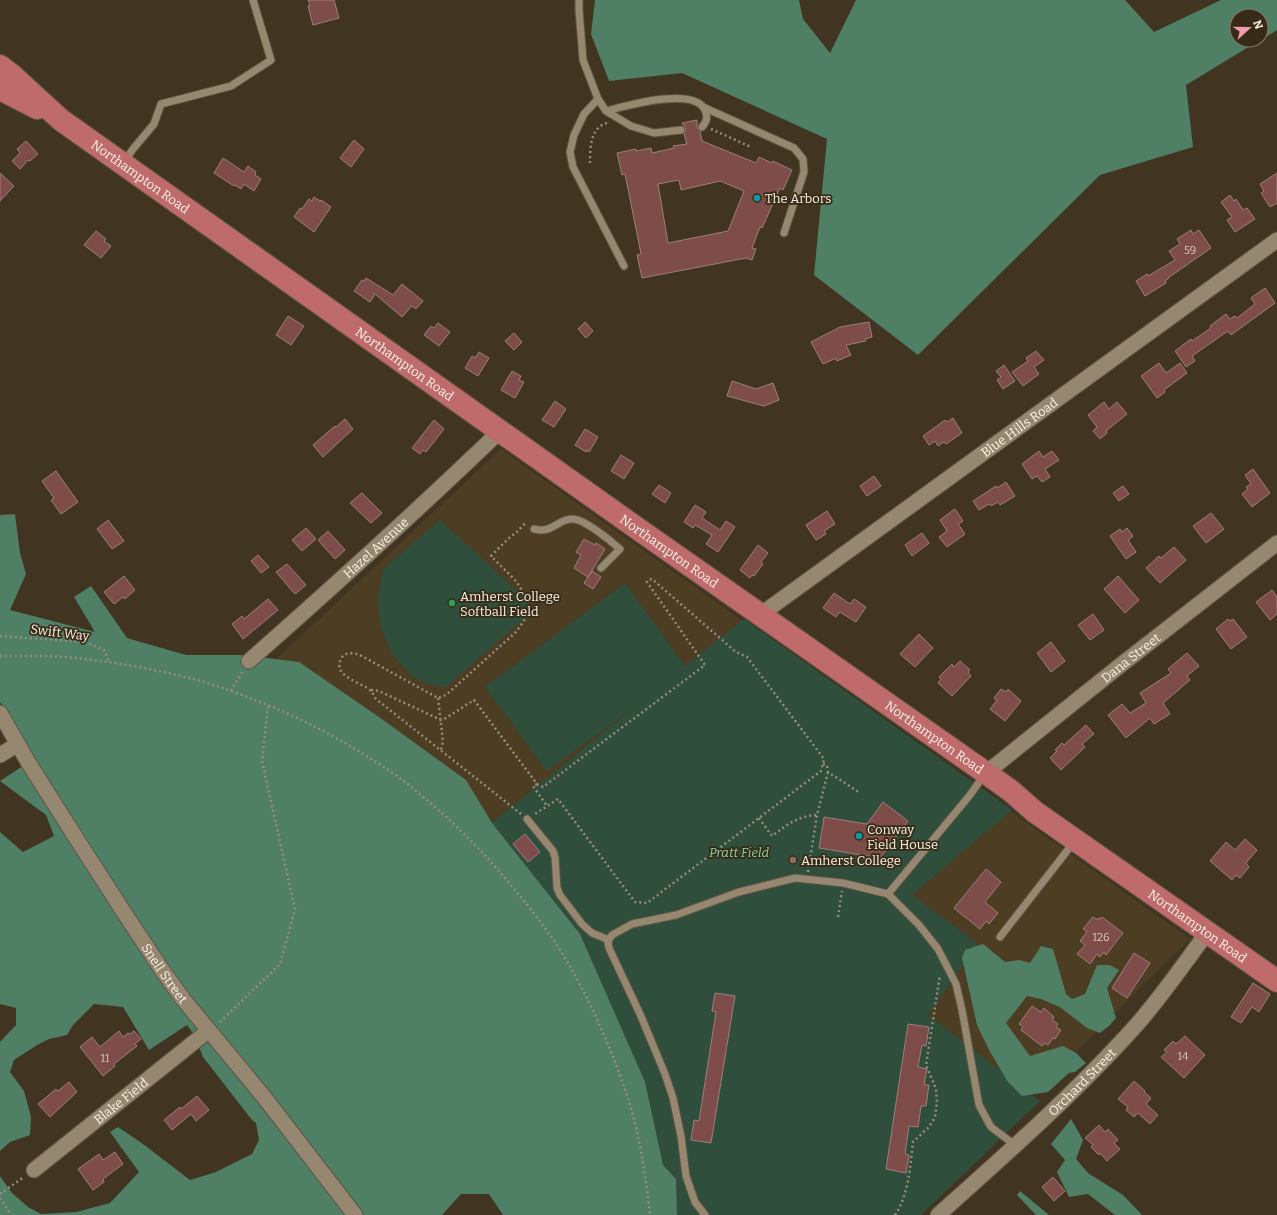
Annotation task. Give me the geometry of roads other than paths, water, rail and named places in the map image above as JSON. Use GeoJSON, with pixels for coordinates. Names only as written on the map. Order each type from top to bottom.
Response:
{"type":"FeatureCollection","features":[{"type":"Feature","properties":{"kind":"highway","name":"Northampton Road"},"geometry":{"type":"LineString","coordinates":[[0,66],[61,120],[760,615],[986,773],[1011,791],[1035,812],[1277,981]]}},
{"type":"Feature","properties":{"kind":"highway","name":"Northampton Road"},"geometry":{"type":"LineString","coordinates":[[0,89],[61,120]]}},
{"type":"Feature","properties":{"kind":"street","name":"Blue Hills Road"},"geometry":{"type":"LineString","coordinates":[[760,615],[1277,240]]}},
{"type":"Feature","properties":{"kind":"street","name":"Hazel Avenue"},"geometry":{"type":"LineString","coordinates":[[248,661],[361,562],[452,478],[500,430]]}},
{"type":"Feature","properties":{"kind":"street","name":"Dana Street"},"geometry":{"type":"LineString","coordinates":[[986,773],[1116,668],[1277,543]]}},
{"type":"Feature","properties":{"kind":"street","name":"Snell Street"},"geometry":{"type":"LineString","coordinates":[[0,713],[81,847],[135,931],[183,999],[264,1097],[355,1215]]}},
{"type":"Feature","properties":{"kind":"street"},"geometry":{"type":"LineString","coordinates":[[0,755],[18,744]]}},
{"type":"Feature","properties":{"kind":"street","name":"Orchard Street"},"geometry":{"type":"LineString","coordinates":[[938,1215],[1076,1088],[1131,1031],[1159,998],[1207,933]]}},
{"type":"Feature","properties":{"kind":"street","name":"Blake Field"},"geometry":{"type":"LineString","coordinates":[[34,1170],[209,1031]]}},
{"type":"Feature","properties":{"kind":"lane"},"geometry":{"type":"LineString","coordinates":[[123,163],[154,124],[161,104],[232,86],[271,60],[253,0]]}},
{"type":"Feature","properties":{"kind":"lane"},"geometry":{"type":"LineString","coordinates":[[579,0],[583,60],[598,99],[606,112],[631,126],[654,133],[681,130]]}},
{"type":"Feature","properties":{"kind":"lane"},"geometry":{"type":"LineString","coordinates":[[606,112],[643,102],[673,98],[693,101],[703,107],[794,148],[803,159],[804,172],[784,233]]}},
{"type":"Feature","properties":{"kind":"lane"},"geometry":{"type":"LineString","coordinates":[[598,99],[584,114],[574,134],[570,152],[573,167],[624,266]]}},
{"type":"Feature","properties":{"kind":"lane"},"geometry":{"type":"LineString","coordinates":[[703,107],[708,116],[705,127]]}},
{"type":"Feature","properties":{"kind":"lane"},"geometry":{"type":"LineString","coordinates":[[534,529],[542,531],[550,529],[566,520],[573,518],[583,523],[607,538],[620,549],[601,568]]}},
{"type":"Feature","properties":{"kind":"lane"},"geometry":{"type":"LineString","coordinates":[[888,894],[970,795],[986,773]]}},
{"type":"Feature","properties":{"kind":"lane"},"geometry":{"type":"LineString","coordinates":[[527,818],[553,851],[555,857],[557,888],[560,895],[582,924],[592,933],[609,940]]}},
{"type":"Feature","properties":{"kind":"lane"},"geometry":{"type":"LineString","coordinates":[[1000,938],[1075,840]]}},
{"type":"Feature","properties":{"kind":"lane"},"geometry":{"type":"LineString","coordinates":[[704,1215],[695,1202],[686,1176],[681,1136],[666,1074],[609,948],[609,940],[612,935],[632,924],[676,915],[739,892],[795,878],[843,883],[888,894],[920,925],[938,949],[956,984],[980,1105],[991,1126],[1014,1145]]}},
{"type":"Feature","properties":{"kind":"place","name":"The Arbors"},"geometry":{"type":"Point","coordinates":[757,198]}},
{"type":"Feature","properties":{"kind":"place","name":"Amherst College Softball Field"},"geometry":{"type":"Point","coordinates":[452,603]}},
{"type":"Feature","properties":{"kind":"place","name":"Conway Field House"},"geometry":{"type":"Point","coordinates":[859,836]}},
{"type":"Feature","properties":{"kind":"place","name":"Amherst College"},"geometry":{"type":"Point","coordinates":[793,860]}},
{"type":"Feature","properties":{"kind":"park label","name":"Pratt Field"},"geometry":{"type":"Point","coordinates":[739,852]}}]}
